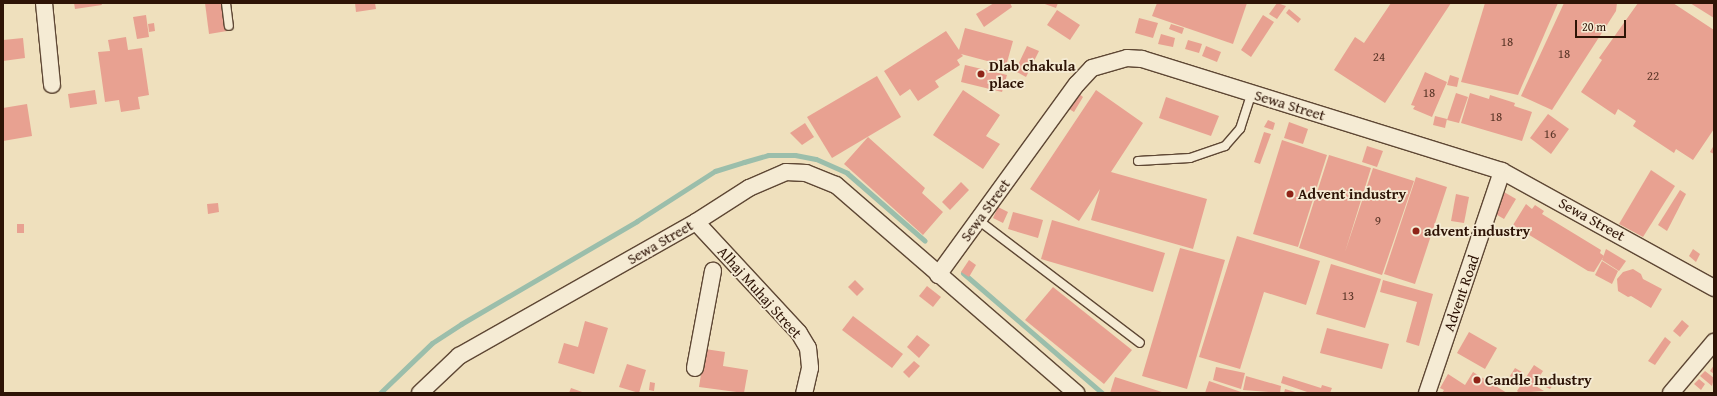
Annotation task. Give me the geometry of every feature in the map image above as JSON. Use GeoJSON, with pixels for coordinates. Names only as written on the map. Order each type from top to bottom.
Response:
{"type":"FeatureCollection","features":[{"type":"Feature","properties":{"kind":"street"},"geometry":{"type":"LineString","coordinates":[[44,3],[52,84]]}},
{"type":"Feature","properties":{"kind":"street","name":"Sewa Street"},"geometry":{"type":"LineString","coordinates":[[938,275],[1078,84],[1092,68],[1127,58],[1142,59],[1502,171],[1714,288]]}},
{"type":"Feature","properties":{"kind":"street","name":"Advent Road"},"geometry":{"type":"LineString","coordinates":[[1428,393],[1502,171]]}},
{"type":"Feature","properties":{"kind":"street","name":"Sewa Street"},"geometry":{"type":"LineString","coordinates":[[420,393],[458,356],[696,222],[749,188],[786,172],[806,173],[836,185],[1071,391]]}},
{"type":"Feature","properties":{"kind":"street","name":"Alhaj Muhaj Street"},"geometry":{"type":"LineString","coordinates":[[696,222],[799,333],[808,348],[810,368],[804,393]]}},
{"type":"Feature","properties":{"kind":"street"},"geometry":{"type":"LineString","coordinates":[[695,368],[713,271]]}},
{"type":"Feature","properties":{"kind":"street"},"geometry":{"type":"LineString","coordinates":[[1671,393],[1714,342]]}},
{"type":"Feature","properties":{"kind":"lane"},"geometry":{"type":"LineString","coordinates":[[226,3],[229,26]]}},
{"type":"Feature","properties":{"kind":"lane"},"geometry":{"type":"LineString","coordinates":[[1138,161],[1190,158],[1225,146],[1240,129],[1252,93]]}},
{"type":"Feature","properties":{"kind":"lane"},"geometry":{"type":"LineString","coordinates":[[978,220],[1140,343]]}},
{"type":"Feature","properties":{"kind":"building"},"geometry":{"type":"Polygon","coordinates":[[[74,3],[101,3],[102,5],[75,9],[74,3]]]}},
{"type":"Feature","properties":{"kind":"building"},"geometry":{"type":"Polygon","coordinates":[[[205,3],[222,3],[227,31],[209,34],[205,3]]]}},
{"type":"Feature","properties":{"kind":"building"},"geometry":{"type":"Polygon","coordinates":[[[355,3],[375,3],[376,9],[356,12],[355,3]]]}},
{"type":"Feature","properties":{"kind":"building"},"geometry":{"type":"Polygon","coordinates":[[[994,3],[1010,3],[1012,7],[984,27],[976,14],[994,3]]]}},
{"type":"Feature","properties":{"kind":"building"},"geometry":{"type":"Polygon","coordinates":[[[1042,3],[1058,3],[1056,8],[1042,3]]]}},
{"type":"Feature","properties":{"kind":"building"},"geometry":{"type":"Polygon","coordinates":[[[1157,3],[1247,3],[1233,44],[1152,16],[1157,3]]]}},
{"type":"Feature","properties":{"kind":"building"},"geometry":{"type":"Polygon","coordinates":[[[1277,3],[1286,6],[1277,19],[1269,14],[1277,3]]]}},
{"type":"Feature","properties":{"kind":"building"},"geometry":{"type":"Polygon","coordinates":[[[1391,3],[1451,3],[1385,103],[1334,70],[1355,37],[1364,43],[1391,3]]]}},
{"type":"Feature","properties":{"kind":"building"},"geometry":{"type":"Polygon","coordinates":[[[1485,3],[1558,3],[1518,95],[1461,82],[1485,3]]]}},
{"type":"Feature","properties":{"kind":"building"},"geometry":{"type":"Polygon","coordinates":[[[1564,3],[1617,3],[1616,11],[1552,110],[1521,96],[1564,3]]]}},
{"type":"Feature","properties":{"kind":"building"},"geometry":{"type":"Polygon","coordinates":[[[1638,3],[1673,3],[1714,30],[1714,129],[1693,160],[1676,149],[1674,153],[1633,126],[1636,121],[1618,109],[1615,115],[1581,92],[1602,60],[1599,58],[1638,3]]]}},
{"type":"Feature","properties":{"kind":"building"},"geometry":{"type":"Polygon","coordinates":[[[1690,3],[1714,3],[1714,18],[1690,3]]]}},
{"type":"Feature","properties":{"kind":"building"},"geometry":{"type":"Polygon","coordinates":[[[1289,9],[1301,19],[1298,23],[1286,13],[1289,9]]]}},
{"type":"Feature","properties":{"kind":"building"},"geometry":{"type":"Polygon","coordinates":[[[1057,10],[1080,25],[1070,40],[1047,25],[1057,10]]]}},
{"type":"Feature","properties":{"kind":"building"},"geometry":{"type":"Polygon","coordinates":[[[146,15],[149,37],[137,39],[133,17],[146,15]]]}},
{"type":"Feature","properties":{"kind":"building"},"geometry":{"type":"Polygon","coordinates":[[[1263,15],[1274,22],[1251,57],[1241,50],[1263,15]]]}},
{"type":"Feature","properties":{"kind":"building"},"geometry":{"type":"Polygon","coordinates":[[[1139,18],[1158,23],[1153,38],[1135,33],[1139,18]]]}},
{"type":"Feature","properties":{"kind":"building"},"geometry":{"type":"Polygon","coordinates":[[[154,23],[155,31],[149,32],[148,24],[154,23]]]}},
{"type":"Feature","properties":{"kind":"building"},"geometry":{"type":"Polygon","coordinates":[[[1171,24],[1184,28],[1182,34],[1169,29],[1171,24]]]}},
{"type":"Feature","properties":{"kind":"building"},"geometry":{"type":"Polygon","coordinates":[[[965,28],[1013,41],[1006,66],[961,54],[963,56],[957,60],[960,65],[935,81],[939,87],[918,101],[910,89],[900,96],[884,71],[946,31],[959,50],[965,28]]]}},
{"type":"Feature","properties":{"kind":"building"},"geometry":{"type":"Polygon","coordinates":[[[1161,34],[1175,38],[1173,47],[1158,44],[1161,34]]]}},
{"type":"Feature","properties":{"kind":"building"},"geometry":{"type":"Polygon","coordinates":[[[126,37],[128,50],[142,48],[149,95],[138,97],[140,109],[121,112],[119,100],[105,102],[98,52],[110,51],[108,40],[126,37]]]}},
{"type":"Feature","properties":{"kind":"building"},"geometry":{"type":"Polygon","coordinates":[[[23,38],[25,58],[3,61],[3,40],[23,38]]]}},
{"type":"Feature","properties":{"kind":"building"},"geometry":{"type":"Polygon","coordinates":[[[1188,40],[1202,44],[1199,53],[1185,49],[1188,40]]]}},
{"type":"Feature","properties":{"kind":"building"},"geometry":{"type":"Polygon","coordinates":[[[1027,46],[1039,51],[1026,77],[1015,71],[1027,46]]]}},
{"type":"Feature","properties":{"kind":"building"},"geometry":{"type":"Polygon","coordinates":[[[1206,46],[1221,52],[1217,62],[1202,56],[1206,46]]]}},
{"type":"Feature","properties":{"kind":"building"},"geometry":{"type":"Polygon","coordinates":[[[965,65],[1007,75],[1002,92],[961,82],[965,65]]]}},
{"type":"Feature","properties":{"kind":"building"},"geometry":{"type":"Polygon","coordinates":[[[1425,72],[1447,82],[1432,117],[1413,109],[1415,106],[1411,105],[1425,72]]]}},
{"type":"Feature","properties":{"kind":"building"},"geometry":{"type":"Polygon","coordinates":[[[1450,75],[1459,78],[1457,87],[1447,85],[1450,75]]]}},
{"type":"Feature","properties":{"kind":"building"},"geometry":{"type":"Polygon","coordinates":[[[877,76],[901,117],[832,158],[807,117],[877,76]]]}},
{"type":"Feature","properties":{"kind":"building"},"geometry":{"type":"Polygon","coordinates":[[[95,90],[97,104],[70,108],[68,94],[95,90]]]}},
{"type":"Feature","properties":{"kind":"building"},"geometry":{"type":"Polygon","coordinates":[[[963,90],[1000,115],[986,136],[1000,144],[983,169],[933,135],[963,90]]]}},
{"type":"Feature","properties":{"kind":"building"},"geometry":{"type":"Polygon","coordinates":[[[1096,90],[1143,123],[1111,172],[1207,199],[1193,249],[1091,220],[1100,189],[1079,221],[1030,189],[1096,90]]]}},
{"type":"Feature","properties":{"kind":"building"},"geometry":{"type":"Polygon","coordinates":[[[1075,91],[1083,97],[1074,112],[1066,107],[1075,91]]]}},
{"type":"Feature","properties":{"kind":"building"},"geometry":{"type":"Polygon","coordinates":[[[1456,93],[1468,97],[1459,123],[1447,120],[1456,93]]]}},
{"type":"Feature","properties":{"kind":"building"},"geometry":{"type":"Polygon","coordinates":[[[1470,93],[1489,99],[1490,95],[1515,103],[1514,106],[1532,112],[1522,141],[1461,123],[1470,93]]]}},
{"type":"Feature","properties":{"kind":"building"},"geometry":{"type":"Polygon","coordinates":[[[1166,97],[1219,116],[1211,136],[1159,118],[1166,97]]]}},
{"type":"Feature","properties":{"kind":"building"},"geometry":{"type":"Polygon","coordinates":[[[27,104],[32,136],[3,141],[3,108],[27,104]]]}},
{"type":"Feature","properties":{"kind":"building"},"geometry":{"type":"Polygon","coordinates":[[[1548,114],[1569,129],[1551,154],[1530,138],[1548,114]]]}},
{"type":"Feature","properties":{"kind":"building"},"geometry":{"type":"Polygon","coordinates":[[[1435,116],[1447,119],[1445,128],[1433,125],[1435,116]]]}},
{"type":"Feature","properties":{"kind":"building"},"geometry":{"type":"Polygon","coordinates":[[[1268,120],[1275,123],[1273,130],[1264,127],[1268,120]]]}},
{"type":"Feature","properties":{"kind":"building"},"geometry":{"type":"Polygon","coordinates":[[[1289,122],[1308,129],[1303,144],[1284,138],[1289,122]]]}},
{"type":"Feature","properties":{"kind":"building"},"geometry":{"type":"Polygon","coordinates":[[[805,123],[814,137],[802,145],[790,133],[805,123]]]}},
{"type":"Feature","properties":{"kind":"building"},"geometry":{"type":"Polygon","coordinates":[[[1264,132],[1271,134],[1260,164],[1254,162],[1264,132]]]}},
{"type":"Feature","properties":{"kind":"building"},"geometry":{"type":"Polygon","coordinates":[[[868,137],[925,188],[922,193],[943,212],[923,235],[844,164],[868,137]]]}},
{"type":"Feature","properties":{"kind":"building","name":"Advent industry"},"geometry":{"type":"Polygon","coordinates":[[[1282,140],[1327,155],[1298,247],[1253,234],[1282,140]]]}},
{"type":"Feature","properties":{"kind":"building"},"geometry":{"type":"Polygon","coordinates":[[[1714,145],[1714,154],[1710,152],[1714,145]]]}},
{"type":"Feature","properties":{"kind":"building"},"geometry":{"type":"Polygon","coordinates":[[[1367,146],[1383,151],[1377,167],[1362,162],[1367,146]]]}},
{"type":"Feature","properties":{"kind":"building"},"geometry":{"type":"Polygon","coordinates":[[[1329,155],[1371,168],[1345,252],[1373,168],[1414,181],[1382,275],[1299,248],[1329,155]]]}},
{"type":"Feature","properties":{"kind":"building"},"geometry":{"type":"Polygon","coordinates":[[[1651,170],[1675,186],[1643,237],[1619,224],[1651,170]]]}},
{"type":"Feature","properties":{"kind":"building","name":"advent industry"},"geometry":{"type":"Polygon","coordinates":[[[1416,177],[1447,187],[1415,284],[1384,274],[1416,177]]]}},
{"type":"Feature","properties":{"kind":"building"},"geometry":{"type":"Polygon","coordinates":[[[961,182],[969,190],[950,210],[942,202],[961,182]]]}},
{"type":"Feature","properties":{"kind":"building"},"geometry":{"type":"Polygon","coordinates":[[[1680,190],[1686,194],[1667,231],[1658,225],[1680,190]]]}},
{"type":"Feature","properties":{"kind":"building"},"geometry":{"type":"Polygon","coordinates":[[[1504,192],[1516,199],[1504,219],[1492,212],[1504,192]]]}},
{"type":"Feature","properties":{"kind":"building"},"geometry":{"type":"Polygon","coordinates":[[[1456,194],[1469,197],[1464,223],[1451,221],[1456,194]]]}},
{"type":"Feature","properties":{"kind":"building"},"geometry":{"type":"Polygon","coordinates":[[[218,203],[219,212],[208,214],[207,204],[218,203]]]}},
{"type":"Feature","properties":{"kind":"building"},"geometry":{"type":"Polygon","coordinates":[[[1526,204],[1532,209],[1535,205],[1544,211],[1542,214],[1601,250],[1600,253],[1604,256],[1594,272],[1588,271],[1513,225],[1526,204]]]}},
{"type":"Feature","properties":{"kind":"building"},"geometry":{"type":"Polygon","coordinates":[[[998,207],[1008,212],[1003,223],[993,218],[998,207]]]}},
{"type":"Feature","properties":{"kind":"building"},"geometry":{"type":"Polygon","coordinates":[[[1013,212],[1043,220],[1038,238],[1008,229],[1013,212]]]}},
{"type":"Feature","properties":{"kind":"building"},"geometry":{"type":"Polygon","coordinates":[[[1052,220],[1165,253],[1153,292],[1041,259],[1052,220]]]}},
{"type":"Feature","properties":{"kind":"building"},"geometry":{"type":"Polygon","coordinates":[[[17,224],[24,224],[24,233],[17,233],[17,224]]]}},
{"type":"Feature","properties":{"kind":"building"},"geometry":{"type":"Polygon","coordinates":[[[1237,236],[1320,261],[1306,305],[1264,292],[1240,369],[1199,357],[1237,236]]]}},
{"type":"Feature","properties":{"kind":"building"},"geometry":{"type":"Polygon","coordinates":[[[1180,248],[1225,260],[1187,389],[1142,376],[1180,248]]]}},
{"type":"Feature","properties":{"kind":"building"},"geometry":{"type":"Polygon","coordinates":[[[1606,249],[1626,261],[1619,271],[1602,260],[1606,249]]]}},
{"type":"Feature","properties":{"kind":"building"},"geometry":{"type":"Polygon","coordinates":[[[1693,249],[1700,254],[1696,262],[1689,256],[1693,249]]]}},
{"type":"Feature","properties":{"kind":"building"},"geometry":{"type":"Polygon","coordinates":[[[969,260],[976,265],[969,277],[961,272],[969,260]]]}},
{"type":"Feature","properties":{"kind":"building"},"geometry":{"type":"Polygon","coordinates":[[[1602,261],[1618,271],[1612,284],[1595,275],[1602,261]]]}},
{"type":"Feature","properties":{"kind":"building"},"geometry":{"type":"Polygon","coordinates":[[[1331,264],[1381,279],[1365,328],[1316,314],[1331,264]]]}},
{"type":"Feature","properties":{"kind":"building"},"geometry":{"type":"Polygon","coordinates":[[[1633,269],[1641,274],[1643,279],[1662,289],[1651,308],[1631,296],[1628,297],[1618,291],[1617,279],[1623,272],[1633,269]]]}},
{"type":"Feature","properties":{"kind":"building"},"geometry":{"type":"Polygon","coordinates":[[[855,280],[864,289],[857,296],[848,287],[855,280]]]}},
{"type":"Feature","properties":{"kind":"building"},"geometry":{"type":"Polygon","coordinates":[[[1383,280],[1433,294],[1419,346],[1406,342],[1417,302],[1380,292],[1383,280]]]}},
{"type":"Feature","properties":{"kind":"building"},"geometry":{"type":"Polygon","coordinates":[[[927,286],[941,297],[933,307],[919,296],[927,286]]]}},
{"type":"Feature","properties":{"kind":"building"},"geometry":{"type":"Polygon","coordinates":[[[1053,287],[1132,350],[1104,384],[1025,320],[1053,287]]]}},
{"type":"Feature","properties":{"kind":"building"},"geometry":{"type":"Polygon","coordinates":[[[853,316],[903,354],[892,368],[842,330],[853,316]]]}},
{"type":"Feature","properties":{"kind":"building"},"geometry":{"type":"Polygon","coordinates":[[[1682,320],[1689,326],[1680,337],[1673,331],[1682,320]]]}},
{"type":"Feature","properties":{"kind":"building"},"geometry":{"type":"Polygon","coordinates":[[[585,321],[608,328],[594,374],[558,363],[564,343],[578,347],[585,321]]]}},
{"type":"Feature","properties":{"kind":"building"},"geometry":{"type":"Polygon","coordinates":[[[1327,328],[1389,344],[1382,369],[1320,353],[1327,328]]]}},
{"type":"Feature","properties":{"kind":"building"},"geometry":{"type":"Polygon","coordinates":[[[1469,332],[1497,348],[1485,369],[1457,353],[1469,332]]]}},
{"type":"Feature","properties":{"kind":"building"},"geometry":{"type":"Polygon","coordinates":[[[917,335],[930,345],[919,358],[907,347],[917,335]]]}},
{"type":"Feature","properties":{"kind":"building"},"geometry":{"type":"Polygon","coordinates":[[[1665,337],[1671,342],[1655,365],[1648,361],[1665,337]]]}},
{"type":"Feature","properties":{"kind":"building"},"geometry":{"type":"Polygon","coordinates":[[[705,349],[725,352],[723,366],[748,370],[744,393],[699,387],[705,349]]]}},
{"type":"Feature","properties":{"kind":"building"},"geometry":{"type":"Polygon","coordinates":[[[914,361],[920,366],[909,378],[903,372],[914,361]]]}},
{"type":"Feature","properties":{"kind":"building"},"geometry":{"type":"Polygon","coordinates":[[[627,364],[646,370],[639,393],[619,387],[627,364]]]}},
{"type":"Feature","properties":{"kind":"building"},"geometry":{"type":"Polygon","coordinates":[[[1534,365],[1543,371],[1534,385],[1544,391],[1519,393],[1517,391],[1534,365]]]}},
{"type":"Feature","properties":{"kind":"building"},"geometry":{"type":"Polygon","coordinates":[[[1714,365],[1714,374],[1710,371],[1714,365]]]}},
{"type":"Feature","properties":{"kind":"building"},"geometry":{"type":"Polygon","coordinates":[[[1216,367],[1245,373],[1241,389],[1213,380],[1216,367]]]}},
{"type":"Feature","properties":{"kind":"building"},"geometry":{"type":"Polygon","coordinates":[[[1515,368],[1522,372],[1517,380],[1510,376],[1515,368]]]}},
{"type":"Feature","properties":{"kind":"building"},"geometry":{"type":"Polygon","coordinates":[[[1705,371],[1714,378],[1712,386],[1700,376],[1705,371]]]}},
{"type":"Feature","properties":{"kind":"building","name":"Candle Industry"},"geometry":{"type":"Polygon","coordinates":[[[1473,372],[1507,393],[1442,393],[1444,390],[1440,388],[1448,374],[1465,385],[1473,372]]]}},
{"type":"Feature","properties":{"kind":"building"},"geometry":{"type":"Polygon","coordinates":[[[1246,376],[1281,386],[1280,393],[1243,390],[1246,376]]]}},
{"type":"Feature","properties":{"kind":"building"},"geometry":{"type":"Polygon","coordinates":[[[1283,376],[1321,388],[1322,385],[1332,388],[1330,393],[1310,393],[1281,383],[1283,376]]]}},
{"type":"Feature","properties":{"kind":"building"},"geometry":{"type":"Polygon","coordinates":[[[1115,377],[1165,393],[1110,393],[1115,377]]]}},
{"type":"Feature","properties":{"kind":"building"},"geometry":{"type":"Polygon","coordinates":[[[1699,379],[1705,384],[1701,390],[1694,384],[1699,379]]]}},
{"type":"Feature","properties":{"kind":"building"},"geometry":{"type":"Polygon","coordinates":[[[1551,380],[1555,382],[1550,389],[1546,387],[1551,380]]]}},
{"type":"Feature","properties":{"kind":"building"},"geometry":{"type":"Polygon","coordinates":[[[1209,381],[1244,393],[1205,393],[1209,381]]]}},
{"type":"Feature","properties":{"kind":"building"},"geometry":{"type":"Polygon","coordinates":[[[650,382],[655,383],[654,391],[649,390],[650,382]]]}},
{"type":"Feature","properties":{"kind":"building"},"geometry":{"type":"Polygon","coordinates":[[[571,388],[585,393],[569,393],[571,388]]]}},
{"type":"Feature","properties":{"kind":"building"},"geometry":{"type":"Polygon","coordinates":[[[1285,389],[1299,393],[1284,393],[1285,389]]]}},
{"type":"Feature","properties":{"kind":"waterway"},"geometry":{"type":"LineString","coordinates":[[380,393],[432,343],[461,324],[637,221],[715,171],[768,155],[795,155],[816,159],[847,173],[925,241]]}},
{"type":"Feature","properties":{"kind":"waterway"},"geometry":{"type":"LineString","coordinates":[[963,273],[1102,393]]}},
{"type":"Feature","properties":{"kind":"place","name":"Dlab chakula place"},"geometry":{"type":"Point","coordinates":[981,74]}},
{"type":"Feature","properties":{"kind":"place","name":"Advent industry"},"geometry":{"type":"Point","coordinates":[1290,194]}},
{"type":"Feature","properties":{"kind":"place","name":"advent industry"},"geometry":{"type":"Point","coordinates":[1416,231]}},
{"type":"Feature","properties":{"kind":"place","name":"Candle Industry"},"geometry":{"type":"Point","coordinates":[1477,380]}}]}
